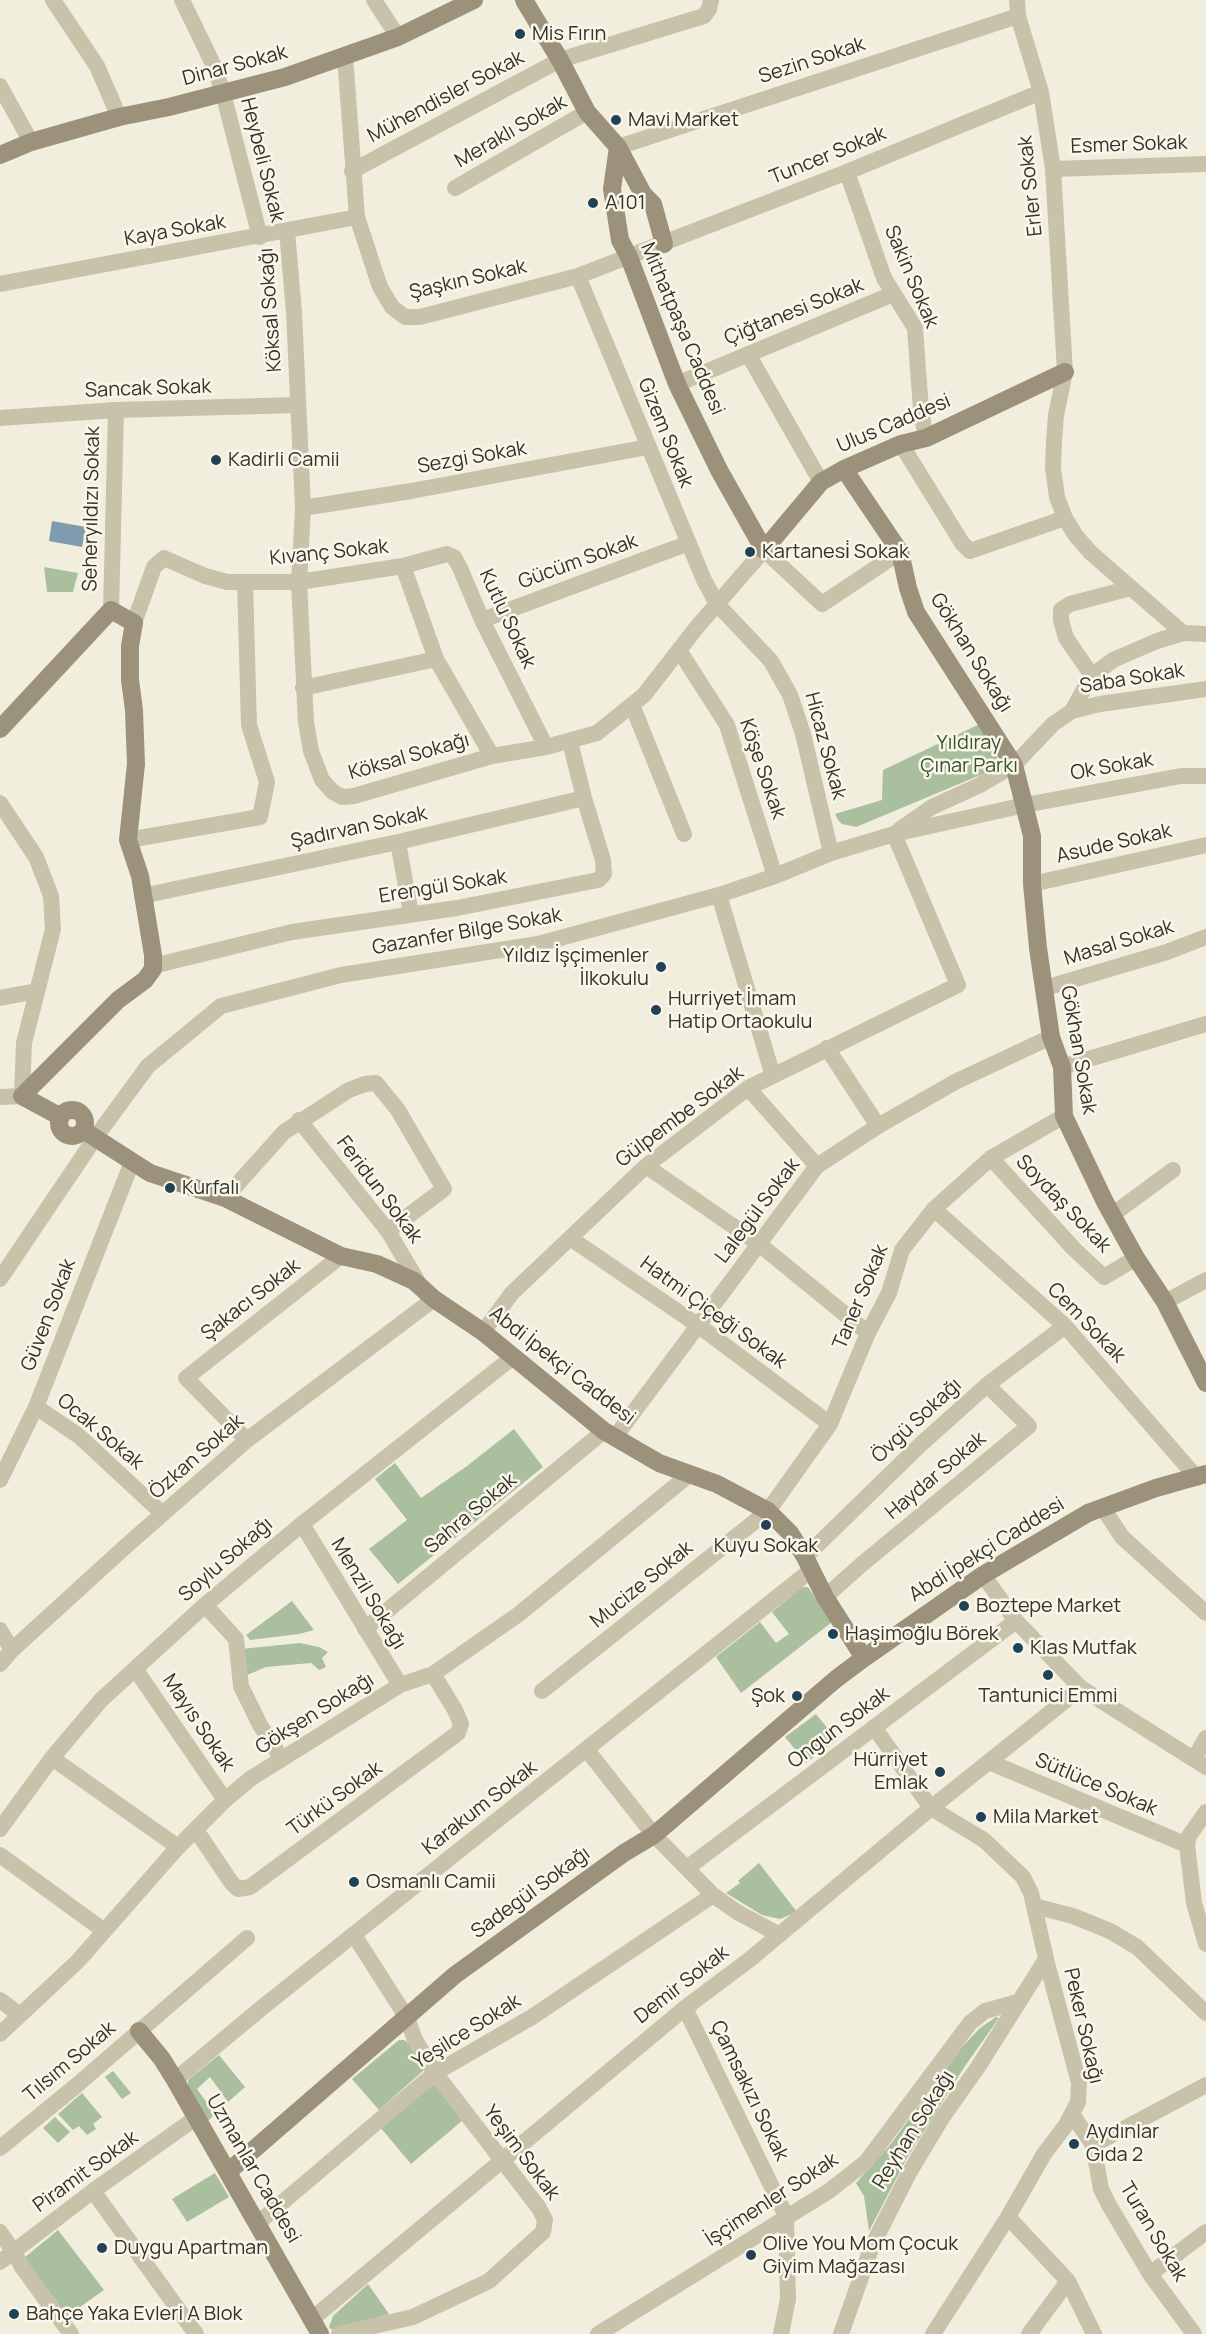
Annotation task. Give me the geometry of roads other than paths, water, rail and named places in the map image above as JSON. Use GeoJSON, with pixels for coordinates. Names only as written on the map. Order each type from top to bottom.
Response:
{"type":"FeatureCollection","features":[{"type":"Feature","properties":{"kind":"street"},"geometry":{"type":"LineString","coordinates":[[53,0],[97,66],[119,117]]}},
{"type":"Feature","properties":{"kind":"street","name":"Heybeli Sokak"},"geometry":{"type":"LineString","coordinates":[[182,0],[213,64],[223,93],[260,237]]}},
{"type":"Feature","properties":{"kind":"street"},"geometry":{"type":"LineString","coordinates":[[374,0],[398,37]]}},
{"type":"Feature","properties":{"kind":"street","name":"Mithatpaşa Caddesi"},"geometry":{"type":"LineString","coordinates":[[524,0],[560,60],[587,112],[618,147],[643,194],[653,204],[664,244]]}},
{"type":"Feature","properties":{"kind":"street","name":"Mühendisler Sokak"},"geometry":{"type":"LineString","coordinates":[[352,171],[560,60],[704,16],[711,0]]}},
{"type":"Feature","properties":{"kind":"street","name":"Dinar Sokak"},"geometry":{"type":"LineString","coordinates":[[0,155],[31,142],[119,117],[223,93],[345,57],[398,37],[469,1]]}},
{"type":"Feature","properties":{"kind":"street","name":"Erler Sokak"},"geometry":{"type":"LineString","coordinates":[[1017,8],[1041,92],[1053,169],[1065,372],[1056,416],[1053,468],[1057,497],[1065,518],[1091,552],[1183,633]]}},
{"type":"Feature","properties":{"kind":"street","name":"Sezin Sokak"},"geometry":{"type":"LineString","coordinates":[[618,147],[1017,8]]}},
{"type":"Feature","properties":{"kind":"street","name":"Şaşkın Sokak"},"geometry":{"type":"LineString","coordinates":[[345,57],[357,218],[380,286],[392,307],[405,317],[420,317],[578,276],[629,257]]}},
{"type":"Feature","properties":{"kind":"street"},"geometry":{"type":"LineString","coordinates":[[0,86],[31,142]]}},
{"type":"Feature","properties":{"kind":"street","name":"Tuncer Sokak"},"geometry":{"type":"LineString","coordinates":[[629,257],[847,172],[1041,92]]}},
{"type":"Feature","properties":{"kind":"street","name":"Meraklı Sokak"},"geometry":{"type":"LineString","coordinates":[[455,188],[587,112]]}},
{"type":"Feature","properties":{"kind":"street","name":"Mithatpaşa Caddesi"},"geometry":{"type":"LineString","coordinates":[[618,147],[612,189],[620,240],[629,257],[677,384],[719,470],[764,550]]}},
{"type":"Feature","properties":{"kind":"street","name":"Esmer Sokak"},"geometry":{"type":"LineString","coordinates":[[1053,169],[1206,164]]}},
{"type":"Feature","properties":{"kind":"street","name":"Sakin Sokak"},"geometry":{"type":"LineString","coordinates":[[847,172],[884,278],[915,328],[921,410],[926,438]]}},
{"type":"Feature","properties":{"kind":"street","name":"Kaya Sokak"},"geometry":{"type":"LineString","coordinates":[[0,284],[357,218]]}},
{"type":"Feature","properties":{"kind":"street","name":"Köksal Sokağı"},"geometry":{"type":"LineString","coordinates":[[287,231],[294,312],[303,508],[299,582],[303,688],[311,751],[322,780],[333,792],[342,797],[354,796],[492,756],[570,742],[597,733],[644,695],[764,550]]}},
{"type":"Feature","properties":{"kind":"street","name":"Gizem Sokak"},"geometry":{"type":"LineString","coordinates":[[578,276],[648,447],[717,604]]}},
{"type":"Feature","properties":{"kind":"street","name":"Çiğtanesi Sokak"},"geometry":{"type":"LineString","coordinates":[[677,384],[893,294]]}},
{"type":"Feature","properties":{"kind":"street"},"geometry":{"type":"LineString","coordinates":[[748,354],[821,482]]}},
{"type":"Feature","properties":{"kind":"street","name":"Ulus Caddesi"},"geometry":{"type":"LineString","coordinates":[[764,550],[821,482],[844,469],[901,444],[926,438],[1065,372]]}},
{"type":"Feature","properties":{"kind":"street","name":"Sancak Sokak"},"geometry":{"type":"LineString","coordinates":[[0,418],[116,410],[298,405]]}},
{"type":"Feature","properties":{"kind":"street","name":"Seheryıldızı Sokak"},"geometry":{"type":"LineString","coordinates":[[111,610],[116,410]]}},
{"type":"Feature","properties":{"kind":"street"},"geometry":{"type":"LineString","coordinates":[[901,444],[962,543],[970,550],[1065,518]]}},
{"type":"Feature","properties":{"kind":"street","name":"Sezgi Sokak"},"geometry":{"type":"LineString","coordinates":[[303,508],[411,491],[648,447]]}},
{"type":"Feature","properties":{"kind":"street","name":"Gökhan Sokağı"},"geometry":{"type":"LineString","coordinates":[[844,469],[900,552],[916,612],[1014,765]]}},
{"type":"Feature","properties":{"kind":"street","name":"Gücüm Sokak"},"geometry":{"type":"LineString","coordinates":[[482,620],[689,543]]}},
{"type":"Feature","properties":{"kind":"street"},"geometry":{"type":"LineString","coordinates":[[764,550],[822,604],[900,552]]}},
{"type":"Feature","properties":{"kind":"street","name":"Kutlu Sokak"},"geometry":{"type":"LineString","coordinates":[[403,566],[447,554],[454,557],[482,620],[546,747]]}},
{"type":"Feature","properties":{"kind":"street","name":"Kıvanç Sokak"},"geometry":{"type":"LineString","coordinates":[[134,623],[154,567],[164,558],[205,576],[227,582],[299,582],[403,566],[436,659],[492,756]]}},
{"type":"Feature","properties":{"kind":"street"},"geometry":{"type":"LineString","coordinates":[[128,840],[260,817],[267,782],[249,725],[245,582]]}},
{"type":"Feature","properties":{"kind":"street"},"geometry":{"type":"LineString","coordinates":[[1093,677],[1066,638],[1061,610],[1070,604],[1131,588]]}},
{"type":"Feature","properties":{"kind":"street","name":"Hicaz Sokak"},"geometry":{"type":"LineString","coordinates":[[717,604],[758,645],[782,678],[797,712],[831,853]]}},
{"type":"Feature","properties":{"kind":"street"},"geometry":{"type":"LineString","coordinates":[[0,729],[111,610],[134,623],[130,645],[130,680],[134,710],[136,764],[128,840],[136,860],[153,966],[146,980],[118,1000],[22,1095],[0,1097]]}},
{"type":"Feature","properties":{"kind":"street"},"geometry":{"type":"LineString","coordinates":[[1072,711],[1093,677],[1113,660],[1156,641],[1183,633],[1206,634]]}},
{"type":"Feature","properties":{"kind":"street","name":"Köşe Sokak"},"geometry":{"type":"LineString","coordinates":[[679,650],[727,725],[776,876]]}},
{"type":"Feature","properties":{"kind":"street"},"geometry":{"type":"LineString","coordinates":[[303,688],[436,659]]}},
{"type":"Feature","properties":{"kind":"street","name":"Saba Sokak"},"geometry":{"type":"LineString","coordinates":[[894,834],[932,807],[980,785],[1014,765],[1053,724],[1072,711],[1100,704],[1206,688]]}},
{"type":"Feature","properties":{"kind":"street"},"geometry":{"type":"LineString","coordinates":[[632,705],[684,834]]}},
{"type":"Feature","properties":{"kind":"street","name":"Erengül Sokak"},"geometry":{"type":"LineString","coordinates":[[153,966],[292,932],[457,908],[598,880],[604,874],[603,860],[570,742]]}},
{"type":"Feature","properties":{"kind":"street","name":"Gökhan Sokak"},"geometry":{"type":"LineString","coordinates":[[1014,765],[1026,805],[1032,837],[1032,884],[1051,1037],[1062,1066],[1064,1116],[1112,1215],[1136,1258],[1165,1302],[1206,1383]]}},
{"type":"Feature","properties":{"kind":"street","name":"Ok Sokak"},"geometry":{"type":"LineString","coordinates":[[894,834],[1026,805],[1181,776],[1206,776]]}},
{"type":"Feature","properties":{"kind":"street","name":"Şadırvan Sokak"},"geometry":{"type":"LineString","coordinates":[[142,896],[398,842],[584,798]]}},
{"type":"Feature","properties":{"kind":"street"},"geometry":{"type":"LineString","coordinates":[[0,803],[36,857],[51,896],[53,929],[24,1043],[22,1095]]}},
{"type":"Feature","properties":{"kind":"street","name":"Gazanfer Bilge Sokak"},"geometry":{"type":"LineString","coordinates":[[1,1275],[89,1134],[148,1066],[221,1005],[341,975],[538,944],[719,895],[776,876],[831,853],[894,834]]}},
{"type":"Feature","properties":{"kind":"street","name":"Gülpembe Sokak"},"geometry":{"type":"LineString","coordinates":[[483,1332],[512,1293],[645,1166],[748,1088],[958,985],[894,834]]}},
{"type":"Feature","properties":{"kind":"street"},"geometry":{"type":"LineString","coordinates":[[398,842],[411,914]]}},
{"type":"Feature","properties":{"kind":"street","name":"Asude Sokak"},"geometry":{"type":"LineString","coordinates":[[1032,884],[1206,845]]}},
{"type":"Feature","properties":{"kind":"street"},"geometry":{"type":"LineString","coordinates":[[719,895],[773,1076]]}},
{"type":"Feature","properties":{"kind":"street","name":"Masal Sokak"},"geometry":{"type":"LineString","coordinates":[[1044,988],[1167,952],[1206,937]]}},
{"type":"Feature","properties":{"kind":"street"},"geometry":{"type":"LineString","coordinates":[[0,998],[37,991]]}},
{"type":"Feature","properties":{"kind":"street"},"geometry":{"type":"LineString","coordinates":[[1062,1066],[1206,1024]]}},
{"type":"Feature","properties":{"kind":"street","name":"Lalegül Sokak"},"geometry":{"type":"LineString","coordinates":[[610,1434],[699,1326],[817,1166],[878,1126],[956,1082],[1051,1037]]}},
{"type":"Feature","properties":{"kind":"street"},"geometry":{"type":"LineString","coordinates":[[827,1048],[878,1126]]}},
{"type":"Feature","properties":{"kind":"street"},"geometry":{"type":"LineString","coordinates":[[225,1198],[284,1132],[299,1120],[349,1090],[376,1083],[398,1110],[444,1189],[388,1231]]}},
{"type":"Feature","properties":{"kind":"street"},"geometry":{"type":"LineString","coordinates":[[748,1088],[817,1166]]}},
{"type":"Feature","properties":{"kind":"street","name":"Abdi İpekçi Caddesi"},"geometry":{"type":"LineString","coordinates":[[22,1095],[61,1117],[71,1110],[79,1112],[84,1118],[89,1134],[150,1173],[225,1198],[341,1256],[363,1260],[395,1271],[483,1332],[610,1434],[659,1463],[717,1484],[768,1511],[790,1533],[825,1598],[864,1658],[983,1575],[1088,1513],[1156,1488],[1202,1476]]}},
{"type":"Feature","properties":{"kind":"street","name":"Taner Sokak"},"geometry":{"type":"LineString","coordinates":[[768,1511],[830,1424],[868,1333],[889,1293],[902,1250],[934,1209],[991,1158],[1064,1116]]}},
{"type":"Feature","properties":{"kind":"street","name":"Feridun Sokak"},"geometry":{"type":"LineString","coordinates":[[299,1120],[388,1231],[428,1293]]}},
{"type":"Feature","properties":{"kind":"street","name":"Soydaş Sokak"},"geometry":{"type":"LineString","coordinates":[[991,1158],[1074,1249],[1104,1277],[1136,1258]]}},
{"type":"Feature","properties":{"kind":"street","name":"Güven Sokak"},"geometry":{"type":"LineString","coordinates":[[0,1480],[36,1407],[132,1162]]}},
{"type":"Feature","properties":{"kind":"street"},"geometry":{"type":"LineString","coordinates":[[645,1166],[759,1244],[868,1333]]}},
{"type":"Feature","properties":{"kind":"street"},"geometry":{"type":"LineString","coordinates":[[1112,1215],[1173,1170]]}},
{"type":"Feature","properties":{"kind":"street","name":"Cem Sokak"},"geometry":{"type":"LineString","coordinates":[[934,1209],[1065,1326],[1202,1476]]}},
{"type":"Feature","properties":{"kind":"street","name":"Hatmi Çiçeği Sokak"},"geometry":{"type":"LineString","coordinates":[[570,1238],[699,1326],[830,1424]]}},
{"type":"Feature","properties":{"kind":"street","name":"Şakacı Sokak"},"geometry":{"type":"LineString","coordinates":[[247,1440],[186,1378],[341,1256]]}},
{"type":"Feature","properties":{"kind":"street"},"geometry":{"type":"LineString","coordinates":[[1165,1302],[1206,1280]]}},
{"type":"Feature","properties":{"kind":"street","name":"Özkan Sokak"},"geometry":{"type":"LineString","coordinates":[[0,1664],[12,1650],[247,1440],[428,1293]]}},
{"type":"Feature","properties":{"kind":"street","name":"Övgü Sokağı"},"geometry":{"type":"LineString","coordinates":[[808,1563],[920,1445],[987,1385],[1065,1326]]}},
{"type":"Feature","properties":{"kind":"street","name":"Soylu Sokağı"},"geometry":{"type":"LineString","coordinates":[[0,1828],[52,1758],[101,1700],[205,1605],[302,1524],[513,1357]]}},
{"type":"Feature","properties":{"kind":"street","name":"Haydar Sokak"},"geometry":{"type":"LineString","coordinates":[[825,1598],[861,1565],[1029,1426],[987,1385]]}},
{"type":"Feature","properties":{"kind":"street","name":"Ocak Sokak"},"geometry":{"type":"LineString","coordinates":[[36,1407],[79,1436],[163,1515]]}},
{"type":"Feature","properties":{"kind":"street","name":"Sahra Sokak"},"geometry":{"type":"LineString","coordinates":[[364,1629],[610,1434]]}},
{"type":"Feature","properties":{"kind":"street","name":"Gökşen Sokağı"},"geometry":{"type":"LineString","coordinates":[[0,2034],[78,1961],[178,1847],[225,1800],[250,1779],[400,1685],[433,1674],[527,1607],[690,1474]]}},
{"type":"Feature","properties":{"kind":"street"},"geometry":{"type":"LineString","coordinates":[[1103,1508],[1122,1537],[1206,1613]]}},
{"type":"Feature","properties":{"kind":"street","name":"Mucize Sokak"},"geometry":{"type":"LineString","coordinates":[[542,1691],[768,1511]]}},
{"type":"Feature","properties":{"kind":"street","name":"Menzil Sokağı"},"geometry":{"type":"LineString","coordinates":[[302,1524],[400,1685]]}},
{"type":"Feature","properties":{"kind":"street","name":"Karakum Sokak"},"geometry":{"type":"LineString","coordinates":[[175,2080],[587,1750],[808,1563]]}},
{"type":"Feature","properties":{"kind":"street"},"geometry":{"type":"LineString","coordinates":[[983,1575],[1016,1621],[1082,1688],[1200,1763],[1206,1738]]}},
{"type":"Feature","properties":{"kind":"street"},"geometry":{"type":"LineString","coordinates":[[205,1605],[236,1639],[241,1686],[260,1725],[282,1759]]}},
{"type":"Feature","properties":{"kind":"street","name":"Ongun Sokak"},"geometry":{"type":"LineString","coordinates":[[687,1868],[1016,1621]]}},
{"type":"Feature","properties":{"kind":"street"},"geometry":{"type":"LineString","coordinates":[[0,1630],[12,1650]]}},
{"type":"Feature","properties":{"kind":"street","name":"Sadegül Sokağı"},"geometry":{"type":"LineString","coordinates":[[229,2171],[455,1974],[654,1835],[836,1679],[864,1658]]}},
{"type":"Feature","properties":{"kind":"street","name":"Mayıs Sokak"},"geometry":{"type":"LineString","coordinates":[[136,1670],[225,1800]]}},
{"type":"Feature","properties":{"kind":"street","name":"Türkü Sokak"},"geometry":{"type":"LineString","coordinates":[[196,1830],[231,1882],[238,1889],[250,1887],[458,1733],[461,1724],[433,1674]]}},
{"type":"Feature","properties":{"kind":"street","name":"Demir Sokak"},"geometry":{"type":"LineString","coordinates":[[317,2330],[502,2160],[685,2008],[749,1960],[931,1808],[1082,1688]]}},
{"type":"Feature","properties":{"kind":"street"},"geometry":{"type":"LineString","coordinates":[[874,1727],[931,1808]]}},
{"type":"Feature","properties":{"kind":"street"},"geometry":{"type":"LineString","coordinates":[[587,1750],[654,1835],[713,1895],[737,1912],[778,1934]]}},
{"type":"Feature","properties":{"kind":"street"},"geometry":{"type":"LineString","coordinates":[[52,1758],[178,1847]]}},
{"type":"Feature","properties":{"kind":"street","name":"Sütlüce Sokak"},"geometry":{"type":"LineString","coordinates":[[988,1762],[1187,1845]]}},
{"type":"Feature","properties":{"kind":"street","name":"Peker Sokağı"},"geometry":{"type":"LineString","coordinates":[[931,1808],[984,1840],[1023,1877],[1031,1893],[1079,2083],[1078,2102],[1072,2114],[1044,2154],[938,2331]]}},
{"type":"Feature","properties":{"kind":"street"},"geometry":{"type":"LineString","coordinates":[[1206,1812],[1189,1836],[1187,1845],[1194,1903],[1206,1944]]}},
{"type":"Feature","properties":{"kind":"street"},"geometry":{"type":"LineString","coordinates":[[0,1856],[103,1930]]}},
{"type":"Feature","properties":{"kind":"street","name":"Yeşilce Sokak"},"geometry":{"type":"LineString","coordinates":[[258,2223],[435,2073],[532,2017],[713,1895]]}},
{"type":"Feature","properties":{"kind":"street"},"geometry":{"type":"LineString","coordinates":[[1034,1906],[1073,1916],[1110,1931],[1137,1947],[1206,2013]]}},
{"type":"Feature","properties":{"kind":"street","name":"Yeşim Sokak"},"geometry":{"type":"LineString","coordinates":[[339,2334],[413,2317],[489,2281],[543,2232],[545,2220],[539,2208],[435,2073],[415,2040],[407,2018],[354,1935]]}},
{"type":"Feature","properties":{"kind":"street","name":"Tılsım Sokak"},"geometry":{"type":"LineString","coordinates":[[0,2148],[247,1938]]}},
{"type":"Feature","properties":{"kind":"street","name":"Reyhan Sokağı"},"geometry":{"type":"LineString","coordinates":[[841,2334],[872,2246],[909,2173],[942,2118],[978,2067],[1046,1959]]}},
{"type":"Feature","properties":{"kind":"street"},"geometry":{"type":"LineString","coordinates":[[0,2000],[20,2015]]}},
{"type":"Feature","properties":{"kind":"street","name":"İşçimenler Sokak"},"geometry":{"type":"LineString","coordinates":[[598,2334],[663,2296],[786,2216],[829,2191],[866,2162],[970,2023],[985,2010],[1018,2002]]}},
{"type":"Feature","properties":{"kind":"street","name":"Çamsakızı Sokak"},"geometry":{"type":"LineString","coordinates":[[685,2008],[786,2216],[788,2299],[781,2334]]}},
{"type":"Feature","properties":{"kind":"street","name":"Uzmanlar Caddesi"},"geometry":{"type":"LineString","coordinates":[[139,2031],[162,2059],[175,2080],[229,2171],[317,2330]]}},
{"type":"Feature","properties":{"kind":"street"},"geometry":{"type":"LineString","coordinates":[[1093,2145],[1206,2085]]}},
{"type":"Feature","properties":{"kind":"street","name":"Turan Sokak"},"geometry":{"type":"LineString","coordinates":[[1072,2114],[1093,2145],[1101,2189],[1150,2274],[1194,2334]]}},
{"type":"Feature","properties":{"kind":"street","name":"Piramit Sokak"},"geometry":{"type":"LineString","coordinates":[[0,2262],[93,2191],[197,2117]]}},
{"type":"Feature","properties":{"kind":"street"},"geometry":{"type":"LineString","coordinates":[[93,2191],[196,2334]]}},
{"type":"Feature","properties":{"kind":"street"},"geometry":{"type":"LineString","coordinates":[[1008,2217],[1068,2281],[1094,2334]]}},
{"type":"Feature","properties":{"kind":"street"},"geometry":{"type":"LineString","coordinates":[[0,2232],[22,2267],[71,2334]]}},
{"type":"Feature","properties":{"kind":"street"},"geometry":{"type":"LineString","coordinates":[[1150,2274],[1206,2232]]}},
{"type":"Feature","properties":{"kind":"street"},"geometry":{"type":"LineString","coordinates":[[1029,2334],[1068,2281]]}},
{"type":"Feature","properties":{"kind":"water"},"geometry":{"type":"Polygon","coordinates":[[[52,521],[86,527],[82,547],[49,541],[52,521]]]}},
{"type":"Feature","properties":{"kind":"place","name":"Mis Fırın"},"geometry":{"type":"Point","coordinates":[520,34]}},
{"type":"Feature","properties":{"kind":"place","name":"Mavi Market"},"geometry":{"type":"Point","coordinates":[616,120]}},
{"type":"Feature","properties":{"kind":"place","name":"A101"},"geometry":{"type":"Point","coordinates":[593,203]}},
{"type":"Feature","properties":{"kind":"place","name":"Kadirli Camii"},"geometry":{"type":"Point","coordinates":[216,460]}},
{"type":"Feature","properties":{"kind":"place","name":"Kartanesi̇ Sokak"},"geometry":{"type":"Point","coordinates":[750,552]}},
{"type":"Feature","properties":{"kind":"place","name":"Yıldız İşçimenler İlkokulu"},"geometry":{"type":"Point","coordinates":[661,967]}},
{"type":"Feature","properties":{"kind":"place","name":"Hurriyet İmam Hatip Ortaokulu"},"geometry":{"type":"Point","coordinates":[656,1010]}},
{"type":"Feature","properties":{"kind":"place","name":"Kurfalı"},"geometry":{"type":"Point","coordinates":[170,1188]}},
{"type":"Feature","properties":{"kind":"place","name":"Kuyu Sokak"},"geometry":{"type":"Point","coordinates":[766,1525]}},
{"type":"Feature","properties":{"kind":"place","name":"Boztepe Market"},"geometry":{"type":"Point","coordinates":[964,1606]}},
{"type":"Feature","properties":{"kind":"place","name":"Haşimoğlu Börek"},"geometry":{"type":"Point","coordinates":[833,1634]}},
{"type":"Feature","properties":{"kind":"place","name":"Klas Mutfak"},"geometry":{"type":"Point","coordinates":[1018,1648]}},
{"type":"Feature","properties":{"kind":"place","name":"Tantunici Emmi"},"geometry":{"type":"Point","coordinates":[1048,1675]}},
{"type":"Feature","properties":{"kind":"place","name":"Şok"},"geometry":{"type":"Point","coordinates":[797,1696]}},
{"type":"Feature","properties":{"kind":"place","name":"Hürriyet Emlak"},"geometry":{"type":"Point","coordinates":[940,1772]}},
{"type":"Feature","properties":{"kind":"place","name":"Mila Market"},"geometry":{"type":"Point","coordinates":[981,1817]}},
{"type":"Feature","properties":{"kind":"place","name":"Osmanlı Camii"},"geometry":{"type":"Point","coordinates":[354,1882]}},
{"type":"Feature","properties":{"kind":"place","name":"Aydınlar Gıda 2"},"geometry":{"type":"Point","coordinates":[1074,2144]}},
{"type":"Feature","properties":{"kind":"place","name":"Duygu Apartman"},"geometry":{"type":"Point","coordinates":[102,2248]}},
{"type":"Feature","properties":{"kind":"place","name":"Olive You Mom Çocuk Giyim Mağazası"},"geometry":{"type":"Point","coordinates":[751,2255]}},
{"type":"Feature","properties":{"kind":"place","name":"Bahçe Yaka Evleri A Blok"},"geometry":{"type":"Point","coordinates":[14,2314]}},
{"type":"Feature","properties":{"kind":"park label","name":"Yıldıray Çınar Parkı"},"geometry":{"type":"Point","coordinates":[969,754]}}]}
